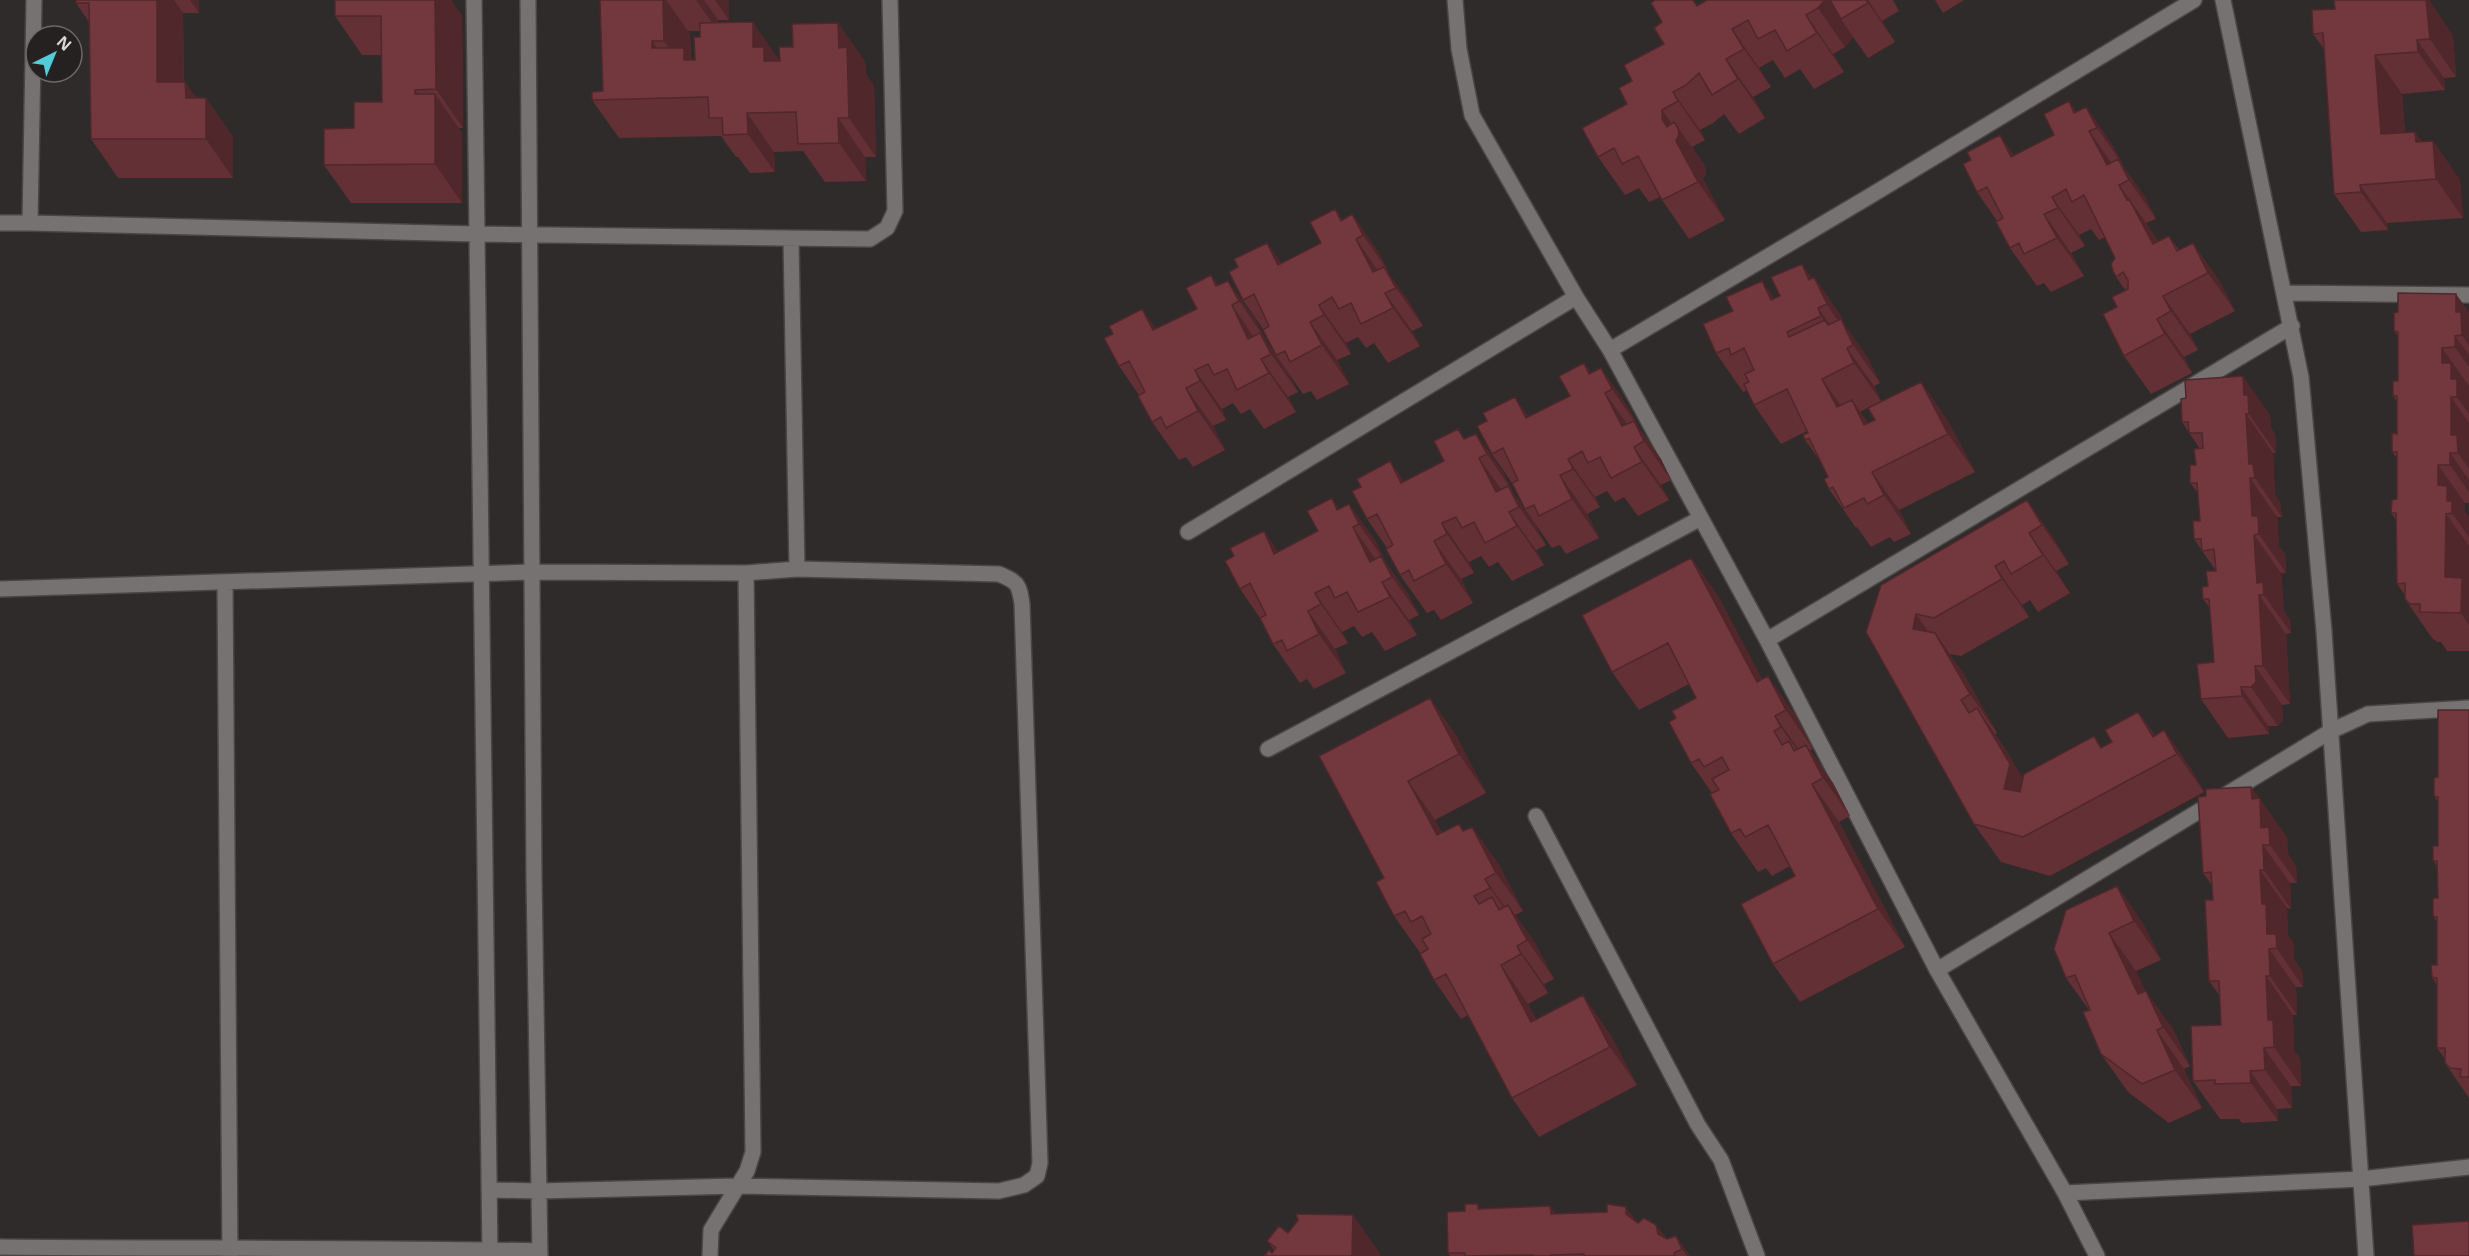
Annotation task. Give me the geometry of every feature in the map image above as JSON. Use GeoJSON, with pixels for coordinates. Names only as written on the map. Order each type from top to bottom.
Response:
{"type":"FeatureCollection","features":[{"type":"Feature","properties":{"kind":"street"},"geometry":{"type":"LineString","coordinates":[[30,223],[34,0]]}},
{"type":"Feature","properties":{"kind":"street"},"geometry":{"type":"LineString","coordinates":[[474,0],[490,1253]]}},
{"type":"Feature","properties":{"kind":"street"},"geometry":{"type":"LineString","coordinates":[[0,1247],[230,1253],[387,1247],[490,1253],[540,1253],[528,0]]}},
{"type":"Feature","properties":{"kind":"street"},"geometry":{"type":"LineString","coordinates":[[0,223],[477,234],[870,239],[887,228],[895,212],[890,0]]}},
{"type":"Feature","properties":{"kind":"street"},"geometry":{"type":"LineString","coordinates":[[1455,0],[1459,49],[1472,116],[1576,297],[1610,350],[1767,640],[1937,970],[2065,1192],[2097,1256]]}},
{"type":"Feature","properties":{"kind":"street"},"geometry":{"type":"LineString","coordinates":[[1610,350],[2194,0]]}},
{"type":"Feature","properties":{"kind":"street"},"geometry":{"type":"LineString","coordinates":[[2223,0],[2286,293],[2301,377],[2331,731],[2366,1256]]}},
{"type":"Feature","properties":{"kind":"street"},"geometry":{"type":"LineString","coordinates":[[791,239],[797,568]]}},
{"type":"Feature","properties":{"kind":"street"},"geometry":{"type":"LineString","coordinates":[[2286,293],[2469,295]]}},
{"type":"Feature","properties":{"kind":"street"},"geometry":{"type":"LineString","coordinates":[[1188,532],[1576,297]]}},
{"type":"Feature","properties":{"kind":"street"},"geometry":{"type":"LineString","coordinates":[[1767,640],[2292,326]]}},
{"type":"Feature","properties":{"kind":"street"},"geometry":{"type":"LineString","coordinates":[[1268,749],[1701,518]]}},
{"type":"Feature","properties":{"kind":"street"},"geometry":{"type":"LineString","coordinates":[[0,589],[532,572],[746,573],[797,568],[999,574],[1019,586],[1023,616],[1040,1163],[1037,1176],[1023,1185],[999,1191],[738,1186],[490,1190]]}},
{"type":"Feature","properties":{"kind":"street"},"geometry":{"type":"LineString","coordinates":[[710,1256],[711,1230],[747,1171],[753,1152],[746,573]]}},
{"type":"Feature","properties":{"kind":"street"},"geometry":{"type":"LineString","coordinates":[[225,583],[230,1253]]}},
{"type":"Feature","properties":{"kind":"street"},"geometry":{"type":"LineString","coordinates":[[1937,970],[2331,731],[2368,714],[2469,708]]}},
{"type":"Feature","properties":{"kind":"street"},"geometry":{"type":"LineString","coordinates":[[1536,816],[1698,1125],[1721,1160],[1757,1256]]}},
{"type":"Feature","properties":{"kind":"street"},"geometry":{"type":"LineString","coordinates":[[2065,1192],[2361,1179],[2469,1167]]}},
{"type":"Feature","properties":{"kind":"building"},"geometry":{"type":"Polygon","coordinates":[[[76,0],[157,0],[157,82],[185,82],[186,98],[206,98],[206,139],[91,139],[89,3],[76,3],[76,0]]]}},
{"type":"Feature","properties":{"kind":"building"},"geometry":{"type":"Polygon","coordinates":[[[335,0],[435,0],[436,89],[415,90],[415,94],[435,94],[435,164],[324,165],[324,129],[354,128],[354,102],[382,102],[381,16],[335,16],[335,0]]]}},
{"type":"Feature","properties":{"kind":"building"},"geometry":{"type":"Polygon","coordinates":[[[600,0],[663,0],[664,41],[652,41],[652,48],[684,48],[684,60],[695,60],[694,37],[700,37],[700,23],[753,22],[753,47],[764,47],[764,61],[780,61],[779,47],[793,47],[792,24],[838,23],[839,48],[847,47],[849,118],[838,118],[839,143],[798,144],[796,112],[747,113],[748,134],[723,135],[722,118],[709,118],[708,97],[592,100],[592,92],[603,91],[600,0]]]}},
{"type":"Feature","properties":{"kind":"building"},"geometry":{"type":"Polygon","coordinates":[[[1655,0],[1693,0],[1697,6],[1707,0],[1825,0],[1818,8],[1806,15],[1817,33],[1787,51],[1775,30],[1758,39],[1748,20],[1732,29],[1744,49],[1726,59],[1738,79],[1712,95],[1699,73],[1686,85],[1673,92],[1678,101],[1662,110],[1662,119],[1667,127],[1674,122],[1678,128],[1679,135],[1676,141],[1698,182],[1662,200],[1638,156],[1622,164],[1614,148],[1598,157],[1582,128],[1627,104],[1619,88],[1632,81],[1624,65],[1664,44],[1654,28],[1662,22],[1651,3],[1655,0]]]}},
{"type":"Feature","properties":{"kind":"building"},"geometry":{"type":"Polygon","coordinates":[[[1830,0],[1866,0],[1868,3],[1841,19],[1830,0]]]}},
{"type":"Feature","properties":{"kind":"building"},"geometry":{"type":"Polygon","coordinates":[[[2334,0],[2426,0],[2430,39],[2417,40],[2418,52],[2375,55],[2381,134],[2415,132],[2416,142],[2433,141],[2436,179],[2360,185],[2361,192],[2334,194],[2323,33],[2313,34],[2312,10],[2335,9],[2334,0]]]}},
{"type":"Feature","properties":{"kind":"building"},"geometry":{"type":"Polygon","coordinates":[[[2069,101],[2074,113],[2086,107],[2097,128],[2089,131],[2107,165],[2118,159],[2129,180],[2119,185],[2153,244],[2169,236],[2177,251],[2193,243],[2208,273],[2163,296],[2171,311],[2157,319],[2165,334],[2124,356],[2103,314],[2117,307],[2112,297],[2128,289],[2128,280],[2123,272],[2116,277],[2111,264],[2115,258],[2084,195],[2072,202],[2066,189],[2052,197],[2058,208],[2044,214],[2057,238],[2024,254],[2019,243],[2010,248],[1996,222],[2003,218],[1987,187],[1977,192],[1963,164],[1971,160],[1967,152],[2000,135],[2011,157],[2054,135],[2044,114],[2069,101]]]}},
{"type":"Feature","properties":{"kind":"building"},"geometry":{"type":"Polygon","coordinates":[[[1335,209],[1341,221],[1352,214],[1363,235],[1356,239],[1373,272],[1384,267],[1396,288],[1385,293],[1393,308],[1361,324],[1351,303],[1339,309],[1332,297],[1319,305],[1324,315],[1310,322],[1322,345],[1290,362],[1285,351],[1276,355],[1263,330],[1269,326],[1254,294],[1243,300],[1229,272],[1238,267],[1234,259],[1267,243],[1278,265],[1321,243],[1310,222],[1335,209]]]}},
{"type":"Feature","properties":{"kind":"building"},"geometry":{"type":"Polygon","coordinates":[[[1802,264],[1809,280],[1814,277],[1827,304],[1818,308],[1821,316],[1787,332],[1789,337],[1825,320],[1828,325],[1841,319],[1853,345],[1847,348],[1854,363],[1822,379],[1837,407],[1852,400],[1864,425],[1875,420],[1868,408],[1921,382],[1948,434],[1872,472],[1884,495],[1867,504],[1864,498],[1844,508],[1833,487],[1829,489],[1824,479],[1828,477],[1809,438],[1805,440],[1803,435],[1808,433],[1787,389],[1754,405],[1744,384],[1749,382],[1745,374],[1754,370],[1744,348],[1731,355],[1729,348],[1716,353],[1703,324],[1733,311],[1726,297],[1762,281],[1771,300],[1780,296],[1771,277],[1802,264]]]}},
{"type":"Feature","properties":{"kind":"building"},"geometry":{"type":"Polygon","coordinates":[[[1211,275],[1216,286],[1228,281],[1239,301],[1232,305],[1248,339],[1260,333],[1271,354],[1261,359],[1269,373],[1237,390],[1227,369],[1214,375],[1208,364],[1195,370],[1200,381],[1186,388],[1198,411],[1166,428],[1161,417],[1152,422],[1138,396],[1145,392],[1129,361],[1119,366],[1104,338],[1113,334],[1109,326],[1142,309],[1153,330],[1197,309],[1186,288],[1211,275]]]}},
{"type":"Feature","properties":{"kind":"building"},"geometry":{"type":"Polygon","coordinates":[[[2398,293],[2456,294],[2456,312],[2461,312],[2462,335],[2455,336],[2455,347],[2442,348],[2442,363],[2451,363],[2451,379],[2457,379],[2457,397],[2451,397],[2451,435],[2457,435],[2458,453],[2450,453],[2450,465],[2438,465],[2438,485],[2447,486],[2447,501],[2452,501],[2452,513],[2446,514],[2445,577],[2462,578],[2461,613],[2420,612],[2420,604],[2410,604],[2405,599],[2405,583],[2397,584],[2396,513],[2391,513],[2392,500],[2397,499],[2397,452],[2392,452],[2392,433],[2397,434],[2397,396],[2393,396],[2393,381],[2398,381],[2398,332],[2394,331],[2394,313],[2398,312],[2398,293]]]}},
{"type":"Feature","properties":{"kind":"building"},"geometry":{"type":"Polygon","coordinates":[[[1584,363],[1589,374],[1601,368],[1612,389],[1605,393],[1622,426],[1634,421],[1644,441],[1634,447],[1642,462],[1611,478],[1600,457],[1588,463],[1582,451],[1568,459],[1573,469],[1560,475],[1572,499],[1539,516],[1534,505],[1525,509],[1512,483],[1518,480],[1503,448],[1492,454],[1477,426],[1487,421],[1483,413],[1515,397],[1526,418],[1570,396],[1559,376],[1584,363]]]}},
{"type":"Feature","properties":{"kind":"building"},"geometry":{"type":"Polygon","coordinates":[[[2243,376],[2244,395],[2248,395],[2249,414],[2246,414],[2249,464],[2253,464],[2255,478],[2250,478],[2252,516],[2258,516],[2259,534],[2254,535],[2257,583],[2263,582],[2264,595],[2259,595],[2263,666],[2255,666],[2256,682],[2251,687],[2241,687],[2242,696],[2201,699],[2197,664],[2214,662],[2209,599],[2203,599],[2202,587],[2208,586],[2206,571],[2216,571],[2214,549],[2202,551],[2201,539],[2194,539],[2193,521],[2200,521],[2197,483],[2190,483],[2190,465],[2196,465],[2194,449],[2203,448],[2202,433],[2189,433],[2188,422],[2182,422],[2181,399],[2186,398],[2185,380],[2243,376]]]}},
{"type":"Feature","properties":{"kind":"building"},"geometry":{"type":"Polygon","coordinates":[[[1458,429],[1464,439],[1476,434],[1487,454],[1479,458],[1496,492],[1508,486],[1519,507],[1509,512],[1517,526],[1485,543],[1474,522],[1462,528],[1456,517],[1442,523],[1447,534],[1434,541],[1446,564],[1414,581],[1409,570],[1400,575],[1386,549],[1393,545],[1377,514],[1367,519],[1352,491],[1361,487],[1357,479],[1390,461],[1401,483],[1444,461],[1434,441],[1458,429]]]}},
{"type":"Feature","properties":{"kind":"building"},"geometry":{"type":"Polygon","coordinates":[[[1332,498],[1337,510],[1349,504],[1359,524],[1353,527],[1370,562],[1381,556],[1392,577],[1382,582],[1390,597],[1358,612],[1347,592],[1335,598],[1329,586],[1315,593],[1321,604],[1308,611],[1319,634],[1287,651],[1282,640],[1273,644],[1260,618],[1266,615],[1250,583],[1240,589],[1225,561],[1234,556],[1230,548],[1264,531],[1274,554],[1318,531],[1307,511],[1332,498]]]}},
{"type":"Feature","properties":{"kind":"building"},"geometry":{"type":"Polygon","coordinates":[[[2027,500],[2042,525],[2029,533],[2043,555],[2011,574],[2004,561],[1995,566],[2002,579],[1934,618],[1916,614],[1913,629],[1935,633],[1970,694],[1961,700],[1969,713],[1977,708],[2010,764],[2004,789],[2020,792],[2024,774],[2094,736],[2101,748],[2112,742],[2105,730],[2138,712],[2153,737],[2164,730],[2177,754],[2023,837],[1974,824],[1866,632],[1881,585],[2027,500]]]}},
{"type":"Feature","properties":{"kind":"building"},"geometry":{"type":"Polygon","coordinates":[[[1691,558],[1757,682],[1768,676],[1786,710],[1775,716],[1781,727],[1774,731],[1782,745],[1789,741],[1794,751],[1806,745],[1823,778],[1812,784],[1878,909],[1773,964],[1741,904],[1795,876],[1768,825],[1745,837],[1740,829],[1731,833],[1710,794],[1719,790],[1712,779],[1729,770],[1722,757],[1704,767],[1699,759],[1691,763],[1669,722],[1676,718],[1672,711],[1696,698],[1668,643],[1612,672],[1582,615],[1691,558]]]}},
{"type":"Feature","properties":{"kind":"building"},"geometry":{"type":"Polygon","coordinates":[[[1430,698],[1459,754],[1408,781],[1437,835],[1459,824],[1463,831],[1472,827],[1496,873],[1485,879],[1490,888],[1474,896],[1479,904],[1492,897],[1499,910],[1508,905],[1527,940],[1517,946],[1521,954],[1501,965],[1531,1022],[1583,995],[1610,1047],[1512,1098],[1446,974],[1434,980],[1420,954],[1428,949],[1422,939],[1431,934],[1422,916],[1411,922],[1405,911],[1394,916],[1376,882],[1384,878],[1319,756],[1430,698]]]}},
{"type":"Feature","properties":{"kind":"building"},"geometry":{"type":"Polygon","coordinates":[[[2438,710],[2469,710],[2469,1077],[2460,1077],[2461,1069],[2450,1068],[2445,1063],[2445,1048],[2437,1048],[2437,978],[2432,977],[2431,965],[2437,965],[2437,917],[2433,916],[2433,898],[2438,898],[2437,861],[2433,861],[2433,846],[2438,846],[2438,797],[2434,796],[2434,778],[2438,777],[2438,710]]]}},
{"type":"Feature","properties":{"kind":"building"},"geometry":{"type":"Polygon","coordinates":[[[2251,787],[2252,799],[2260,798],[2261,828],[2269,827],[2270,845],[2263,845],[2264,870],[2260,870],[2262,904],[2266,904],[2267,934],[2276,934],[2277,948],[2269,949],[2270,976],[2266,976],[2268,1020],[2273,1020],[2274,1047],[2264,1048],[2265,1070],[2250,1071],[2251,1083],[2215,1084],[2215,1080],[2193,1081],[2191,1026],[2221,1025],[2219,981],[2209,981],[2205,900],[2213,900],[2211,872],[2203,873],[2198,797],[2206,796],[2206,789],[2251,787]]]}},
{"type":"Feature","properties":{"kind":"building"},"geometry":{"type":"Polygon","coordinates":[[[2117,886],[2134,921],[2109,933],[2138,994],[2146,991],[2163,1027],[2157,1030],[2175,1070],[2142,1084],[2101,1054],[2083,1012],[2090,1010],[2075,975],[2066,978],[2054,949],[2066,910],[2117,886]]]}},
{"type":"Feature","properties":{"kind":"building"},"geometry":{"type":"Polygon","coordinates":[[[1465,1204],[1478,1204],[1478,1209],[1550,1206],[1551,1214],[1607,1212],[1607,1204],[1626,1207],[1626,1214],[1638,1223],[1644,1218],[1656,1225],[1658,1234],[1667,1239],[1676,1236],[1682,1249],[1674,1253],[1675,1256],[1584,1256],[1584,1254],[1465,1256],[1465,1253],[1448,1253],[1447,1212],[1465,1211],[1465,1204]]]}},
{"type":"Feature","properties":{"kind":"building"},"geometry":{"type":"Polygon","coordinates":[[[1296,1214],[1353,1215],[1352,1256],[1264,1256],[1269,1250],[1272,1253],[1276,1248],[1267,1241],[1279,1226],[1288,1233],[1298,1220],[1296,1214]]]}},
{"type":"Feature","properties":{"kind":"building"},"geometry":{"type":"Polygon","coordinates":[[[2469,1221],[2469,1256],[2414,1256],[2412,1225],[2469,1221]]]}}]}
